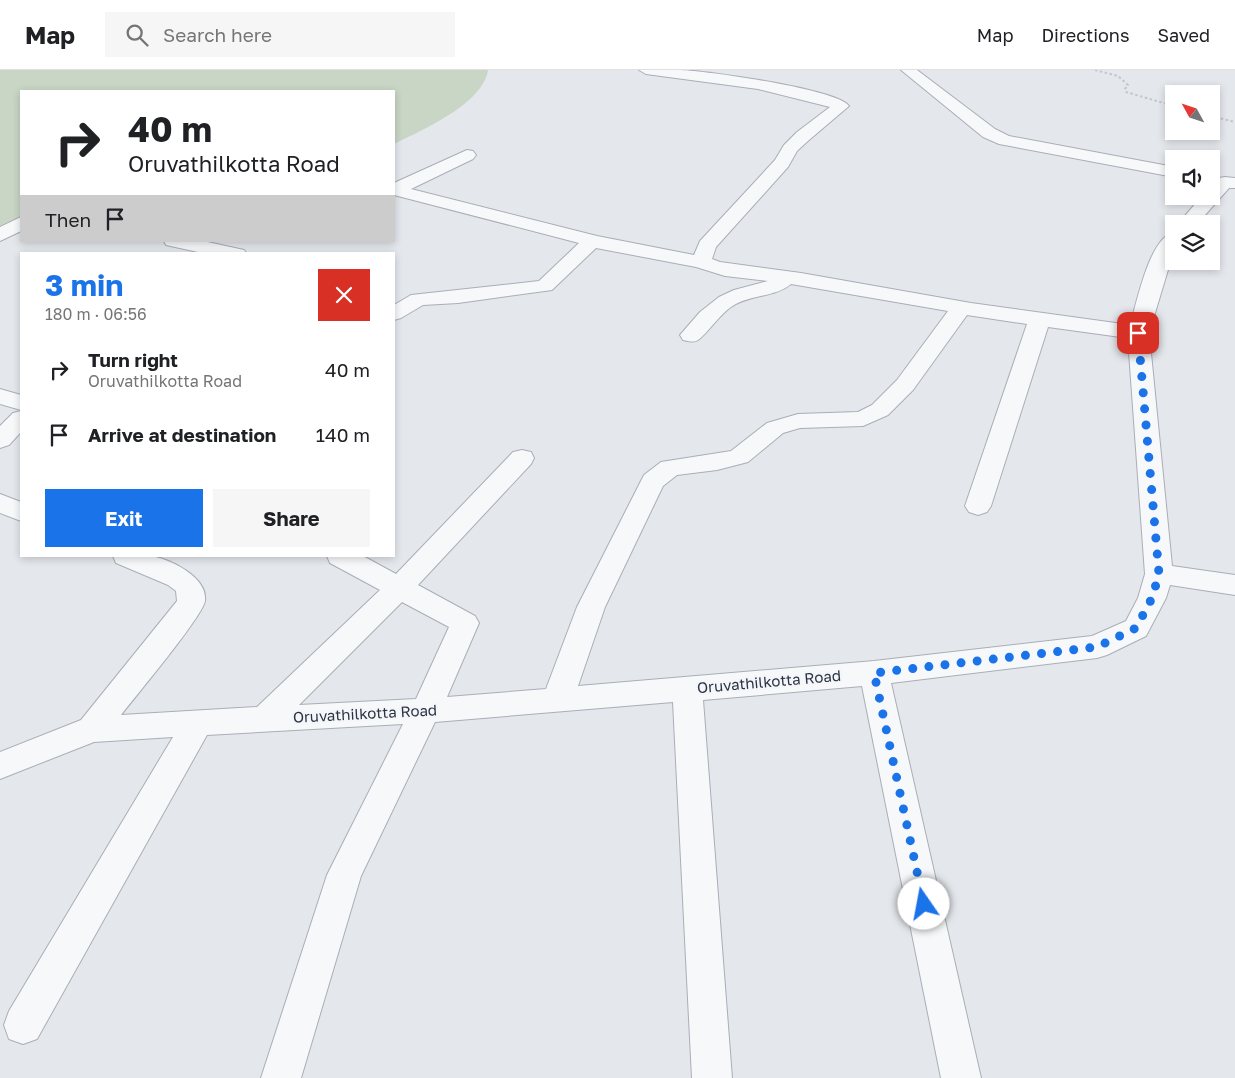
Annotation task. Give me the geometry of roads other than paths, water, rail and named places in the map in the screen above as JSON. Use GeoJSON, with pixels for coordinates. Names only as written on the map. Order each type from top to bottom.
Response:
{"type":"FeatureCollection","features":[{"type":"Feature","properties":{"kind":"street"},"geometry":{"type":"LineString","coordinates":[[646,70],[772,86],[832,101],[840,106],[790,149],[782,163],[707,245],[701,262]]}},
{"type":"Feature","properties":{"kind":"street"},"geometry":{"type":"LineString","coordinates":[[908,70],[989,133],[1005,140],[1165,170]]}},
{"type":"Feature","properties":{"kind":"street"},"geometry":{"type":"LineString","coordinates":[[395,190],[467,155]]}},
{"type":"Feature","properties":{"kind":"street"},"geometry":{"type":"LineString","coordinates":[[1195,215],[1227,179]]}},
{"type":"Feature","properties":{"kind":"street"},"geometry":{"type":"LineString","coordinates":[[395,190],[576,234],[592,241],[701,262],[720,269],[788,277],[963,306],[1039,321],[1138,333]]}},
{"type":"Feature","properties":{"kind":"street"},"geometry":{"type":"LineString","coordinates":[[0,235],[20,223]]}},
{"type":"Feature","properties":{"kind":"street"},"geometry":{"type":"LineString","coordinates":[[395,313],[418,299],[458,297],[545,286],[592,241]]}},
{"type":"Feature","properties":{"kind":"street"},"geometry":{"type":"LineString","coordinates":[[178,242],[227,252]]}},
{"type":"Feature","properties":{"kind":"street","name":"Oruvathilkotta Road"},"geometry":{"type":"LineString","coordinates":[[0,766],[92,728],[425,712],[874,673],[1097,647],[1136,628],[1152,598],[1159,574],[1138,333],[1165,248]]}},
{"type":"Feature","properties":{"kind":"street"},"geometry":{"type":"LineString","coordinates":[[690,335],[715,308],[729,299],[743,293],[767,290],[788,277]]}},
{"type":"Feature","properties":{"kind":"street"},"geometry":{"type":"LineString","coordinates":[[558,699],[591,607],[653,481],[670,468],[739,457],[775,428],[798,421],[864,419],[880,410],[905,385],[963,306]]}},
{"type":"Feature","properties":{"kind":"street"},"geometry":{"type":"LineString","coordinates":[[978,506],[1039,321]]}},
{"type":"Feature","properties":{"kind":"street"},"geometry":{"type":"LineString","coordinates":[[0,396],[20,404]]}},
{"type":"Feature","properties":{"kind":"street"},"geometry":{"type":"LineString","coordinates":[[0,440],[20,419]]}},
{"type":"Feature","properties":{"kind":"street"},"geometry":{"type":"LineString","coordinates":[[265,719],[400,587],[522,458]]}},
{"type":"Feature","properties":{"kind":"street"},"geometry":{"type":"LineString","coordinates":[[0,503],[20,512]]}},
{"type":"Feature","properties":{"kind":"street"},"geometry":{"type":"LineString","coordinates":[[92,728],[183,615],[191,602],[189,587],[178,578],[128,557]]}},
{"type":"Feature","properties":{"kind":"street"},"geometry":{"type":"LineString","coordinates":[[282,1078],[344,875],[425,712],[464,623],[342,557]]}},
{"type":"Feature","properties":{"kind":"street"},"geometry":{"type":"LineString","coordinates":[[1159,574],[1235,585]]}},
{"type":"Feature","properties":{"kind":"street"},"geometry":{"type":"LineString","coordinates":[[874,673],[961,1078]]}},
{"type":"Feature","properties":{"kind":"street"},"geometry":{"type":"LineString","coordinates":[[686,689],[712,1078]]}},
{"type":"Feature","properties":{"kind":"street"},"geometry":{"type":"LineString","coordinates":[[23,1025],[198,723]]}}]}
